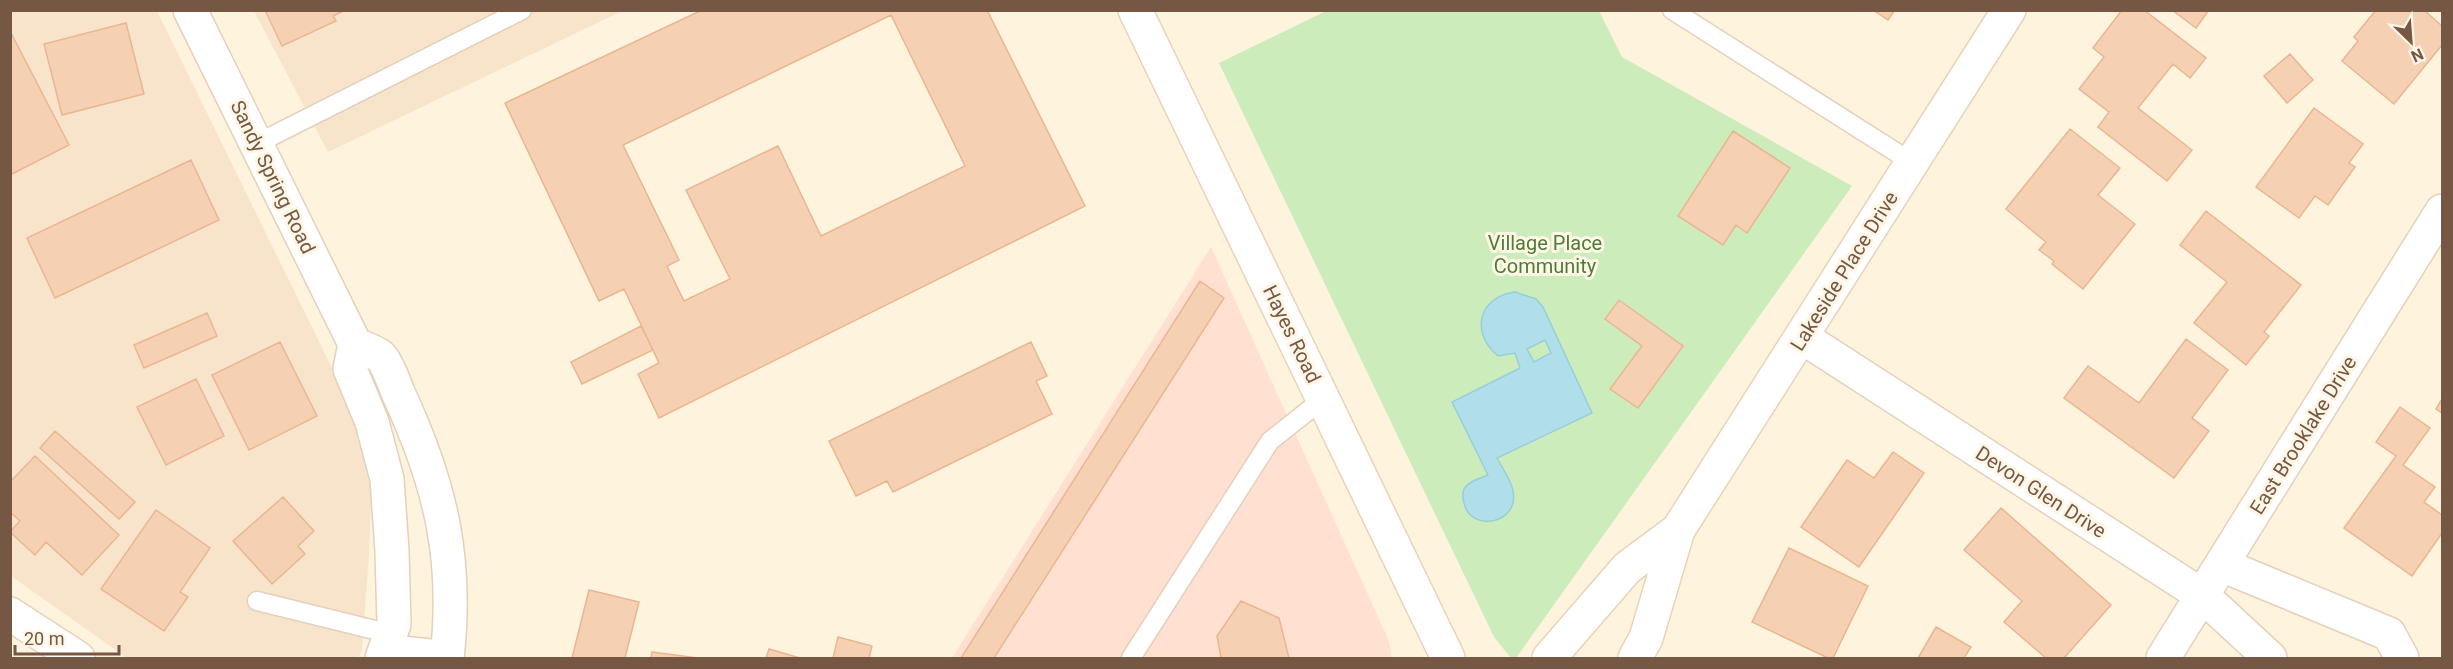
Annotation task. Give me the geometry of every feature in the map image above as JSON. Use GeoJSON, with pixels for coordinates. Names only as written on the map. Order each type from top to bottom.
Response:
{"type":"FeatureCollection","features":[{"type":"Feature","properties":{"kind":"street","name":"Sandy Spring Road"},"geometry":{"type":"LineString","coordinates":[[190,10],[355,344]]}},
{"type":"Feature","properties":{"kind":"street","name":"Hayes Road"},"geometry":{"type":"LineString","coordinates":[[1134,10],[1448,658]]}},
{"type":"Feature","properties":{"kind":"street","name":"Lakeside Place Drive"},"geometry":{"type":"LineString","coordinates":[[1635,658],[1646,638],[1678,530],[2009,10]]}},
{"type":"Feature","properties":{"kind":"street","name":"East Brooklake Drive"},"geometry":{"type":"LineString","coordinates":[[2163,658],[2442,211]]}},
{"type":"Feature","properties":{"kind":"street","name":"Devon Glen Drive"},"geometry":{"type":"LineString","coordinates":[[1802,337],[2203,596],[2270,658]]}},
{"type":"Feature","properties":{"kind":"street"},"geometry":{"type":"LineString","coordinates":[[355,344],[382,357],[419,438],[436,491],[444,521],[450,561],[451,630],[447,658],[386,648],[394,624],[393,562],[387,479],[372,422],[350,369],[355,344]]}},
{"type":"Feature","properties":{"kind":"street","name":"Lakeside Place Drive"},"geometry":{"type":"LineString","coordinates":[[1549,658],[1627,568],[1678,530]]}},
{"type":"Feature","properties":{"kind":"street"},"geometry":{"type":"LineString","coordinates":[[2222,565],[2389,634],[2402,658]]}},
{"type":"Feature","properties":{"kind":"street"},"geometry":{"type":"LineString","coordinates":[[1416,593],[1425,658]]}},
{"type":"Feature","properties":{"kind":"street"},"geometry":{"type":"LineString","coordinates":[[10,614],[78,658]]}},
{"type":"Feature","properties":{"kind":"lane"},"geometry":{"type":"LineString","coordinates":[[256,144],[522,10]]}},
{"type":"Feature","properties":{"kind":"lane"},"geometry":{"type":"LineString","coordinates":[[1672,10],[1913,163]]}},
{"type":"Feature","properties":{"kind":"lane"},"geometry":{"type":"LineString","coordinates":[[1131,658],[1270,441],[1323,399]]}},
{"type":"Feature","properties":{"kind":"lane"},"geometry":{"type":"LineString","coordinates":[[257,601],[386,648]]}},
{"type":"Feature","properties":{"kind":"shaded area"},"geometry":{"type":"Polygon","coordinates":[[[11,11],[157,11],[332,368],[372,462],[369,555],[362,650],[358,658],[127,658],[11,576],[11,11]]]}},
{"type":"Feature","properties":{"kind":"shaded area"},"geometry":{"type":"Polygon","coordinates":[[[254,11],[622,11],[328,152],[254,11]]]}},
{"type":"Feature","properties":{"kind":"shaded area"},"geometry":{"type":"Polygon","coordinates":[[[1211,247],[1388,639],[1392,658],[952,658],[1211,247]]]}},
{"type":"Feature","properties":{"kind":"green space","name":"Village Place Community"},"geometry":{"type":"Polygon","coordinates":[[[1326,11],[1599,11],[1622,57],[1852,186],[1516,658],[1511,658],[1494,637],[1219,63],[1326,11]]]}},
{"type":"Feature","properties":{"kind":"water"},"geometry":{"type":"Polygon","coordinates":[[[1515,292],[1536,299],[1543,307],[1592,413],[1497,458],[1510,482],[1513,502],[1509,511],[1502,517],[1494,521],[1484,521],[1468,513],[1463,494],[1468,484],[1488,475],[1452,402],[1520,368],[1515,353],[1498,356],[1489,347],[1481,327],[1486,308],[1502,295],[1515,292]],[[1545,340],[1527,349],[1534,362],[1551,353],[1545,340]]]}},
{"type":"Feature","properties":{"kind":"building"},"geometry":{"type":"Polygon","coordinates":[[[265,10],[345,10],[333,16],[336,21],[282,46],[265,10]]]}},
{"type":"Feature","properties":{"kind":"building"},"geometry":{"type":"Polygon","coordinates":[[[702,10],[987,10],[1085,206],[659,418],[638,374],[659,363],[624,289],[599,301],[505,103],[702,10]],[[891,15],[623,145],[679,260],[667,266],[684,301],[730,279],[686,190],[778,146],[821,236],[965,166],[891,15]]]}},
{"type":"Feature","properties":{"kind":"building"},"geometry":{"type":"Polygon","coordinates":[[[1873,10],[1895,10],[1888,20],[1873,10]]]}},
{"type":"Feature","properties":{"kind":"building"},"geometry":{"type":"Polygon","coordinates":[[[2122,10],[2144,10],[2206,58],[2190,78],[2173,64],[2138,108],[2192,150],[2167,181],[2098,127],[2109,112],[2079,89],[2104,57],[2093,48],[2122,10]]]}},
{"type":"Feature","properties":{"kind":"building"},"geometry":{"type":"Polygon","coordinates":[[[2172,10],[2209,10],[2196,28],[2172,10]]]}},
{"type":"Feature","properties":{"kind":"building"},"geometry":{"type":"Polygon","coordinates":[[[2376,10],[2424,10],[2442,26],[2442,45],[2394,104],[2342,61],[2358,41],[2354,37],[2376,10]]]}},
{"type":"Feature","properties":{"kind":"building"},"geometry":{"type":"Polygon","coordinates":[[[126,23],[144,94],[62,115],[44,44],[126,23]]]}},
{"type":"Feature","properties":{"kind":"building"},"geometry":{"type":"Polygon","coordinates":[[[10,31],[69,145],[10,175],[10,31]]]}},
{"type":"Feature","properties":{"kind":"building"},"geometry":{"type":"Polygon","coordinates":[[[2290,54],[2313,80],[2287,103],[2264,76],[2290,54]]]}},
{"type":"Feature","properties":{"kind":"building"},"geometry":{"type":"Polygon","coordinates":[[[2314,108],[2363,144],[2349,163],[2355,167],[2328,205],[2315,196],[2299,218],[2256,187],[2314,108]]]}},
{"type":"Feature","properties":{"kind":"building"},"geometry":{"type":"Polygon","coordinates":[[[2070,129],[2120,168],[2098,195],[2135,224],[2083,289],[2052,264],[2054,261],[2039,250],[2046,242],[2006,209],[2070,129]]]}},
{"type":"Feature","properties":{"kind":"building"},"geometry":{"type":"Polygon","coordinates":[[[1733,131],[1790,168],[1747,233],[1736,225],[1723,245],[1678,216],[1733,131]]]}},
{"type":"Feature","properties":{"kind":"building"},"geometry":{"type":"Polygon","coordinates":[[[191,160],[219,220],[55,298],[27,238],[191,160]]]}},
{"type":"Feature","properties":{"kind":"building"},"geometry":{"type":"Polygon","coordinates":[[[2206,211],[2301,285],[2264,332],[2269,336],[2246,365],[2194,323],[2227,282],[2180,245],[2206,211]]]}},
{"type":"Feature","properties":{"kind":"building"},"geometry":{"type":"Polygon","coordinates":[[[1200,281],[1224,298],[994,658],[961,658],[1200,281]]]}},
{"type":"Feature","properties":{"kind":"building"},"geometry":{"type":"Polygon","coordinates":[[[1619,300],[1683,346],[1638,408],[1610,389],[1642,346],[1605,319],[1619,300]]]}},
{"type":"Feature","properties":{"kind":"building"},"geometry":{"type":"Polygon","coordinates":[[[207,313],[217,336],[144,368],[134,345],[207,313]]]}},
{"type":"Feature","properties":{"kind":"building"},"geometry":{"type":"Polygon","coordinates":[[[641,326],[653,350],[582,384],[571,362],[641,326]]]}},
{"type":"Feature","properties":{"kind":"building"},"geometry":{"type":"Polygon","coordinates":[[[2186,339],[2228,370],[2192,418],[2209,431],[2174,478],[2064,398],[2088,366],[2139,403],[2186,339]]]}},
{"type":"Feature","properties":{"kind":"building"},"geometry":{"type":"Polygon","coordinates":[[[280,342],[317,416],[249,450],[212,375],[280,342]]]}},
{"type":"Feature","properties":{"kind":"building"},"geometry":{"type":"Polygon","coordinates":[[[1031,342],[1047,376],[1036,381],[1052,414],[893,492],[887,481],[856,496],[829,441],[1031,342]]]}},
{"type":"Feature","properties":{"kind":"building"},"geometry":{"type":"Polygon","coordinates":[[[196,379],[224,436],[166,465],[137,407],[196,379]]]}},
{"type":"Feature","properties":{"kind":"building"},"geometry":{"type":"Polygon","coordinates":[[[2442,399],[2442,413],[2436,409],[2442,399]]]}},
{"type":"Feature","properties":{"kind":"building"},"geometry":{"type":"Polygon","coordinates":[[[2400,407],[2430,428],[2403,465],[2435,487],[2424,502],[2442,515],[2442,533],[2412,576],[2344,528],[2396,456],[2376,442],[2400,407]]]}},
{"type":"Feature","properties":{"kind":"building"},"geometry":{"type":"Polygon","coordinates":[[[55,431],[135,502],[119,519],[40,448],[55,431]]]}},
{"type":"Feature","properties":{"kind":"building"},"geometry":{"type":"Polygon","coordinates":[[[1893,452],[1924,473],[1859,567],[1801,527],[1847,460],[1874,478],[1893,452]]]}},
{"type":"Feature","properties":{"kind":"building"},"geometry":{"type":"Polygon","coordinates":[[[35,456],[119,535],[82,575],[46,542],[35,555],[10,532],[20,521],[10,512],[10,482],[35,456]]]}},
{"type":"Feature","properties":{"kind":"building"},"geometry":{"type":"Polygon","coordinates":[[[283,497],[314,531],[298,546],[305,554],[272,584],[233,541],[283,497]]]}},
{"type":"Feature","properties":{"kind":"building"},"geometry":{"type":"Polygon","coordinates":[[[2001,508],[2111,605],[2064,658],[2046,658],[2004,622],[2022,601],[1964,550],[2001,508]]]}},
{"type":"Feature","properties":{"kind":"building"},"geometry":{"type":"Polygon","coordinates":[[[156,510],[210,548],[180,592],[188,597],[164,631],[101,589],[156,510]]]}},
{"type":"Feature","properties":{"kind":"building"},"geometry":{"type":"Polygon","coordinates":[[[1789,548],[1868,586],[1833,658],[1828,658],[1752,622],[1789,548]]]}},
{"type":"Feature","properties":{"kind":"building"},"geometry":{"type":"Polygon","coordinates":[[[589,590],[639,602],[625,658],[572,658],[589,590]]]}},
{"type":"Feature","properties":{"kind":"building"},"geometry":{"type":"Polygon","coordinates":[[[1241,601],[1279,618],[1289,658],[1221,658],[1217,636],[1241,601]]]}},
{"type":"Feature","properties":{"kind":"building"},"geometry":{"type":"Polygon","coordinates":[[[1936,627],[1971,647],[1964,658],[1918,658],[1936,627]]]}},
{"type":"Feature","properties":{"kind":"building"},"geometry":{"type":"Polygon","coordinates":[[[838,637],[872,646],[869,658],[833,658],[838,637]]]}},
{"type":"Feature","properties":{"kind":"building"},"geometry":{"type":"Polygon","coordinates":[[[769,649],[800,658],[766,658],[769,649]]]}},
{"type":"Feature","properties":{"kind":"building"},"geometry":{"type":"Polygon","coordinates":[[[652,652],[698,658],[651,658],[652,652]]]}}]}
